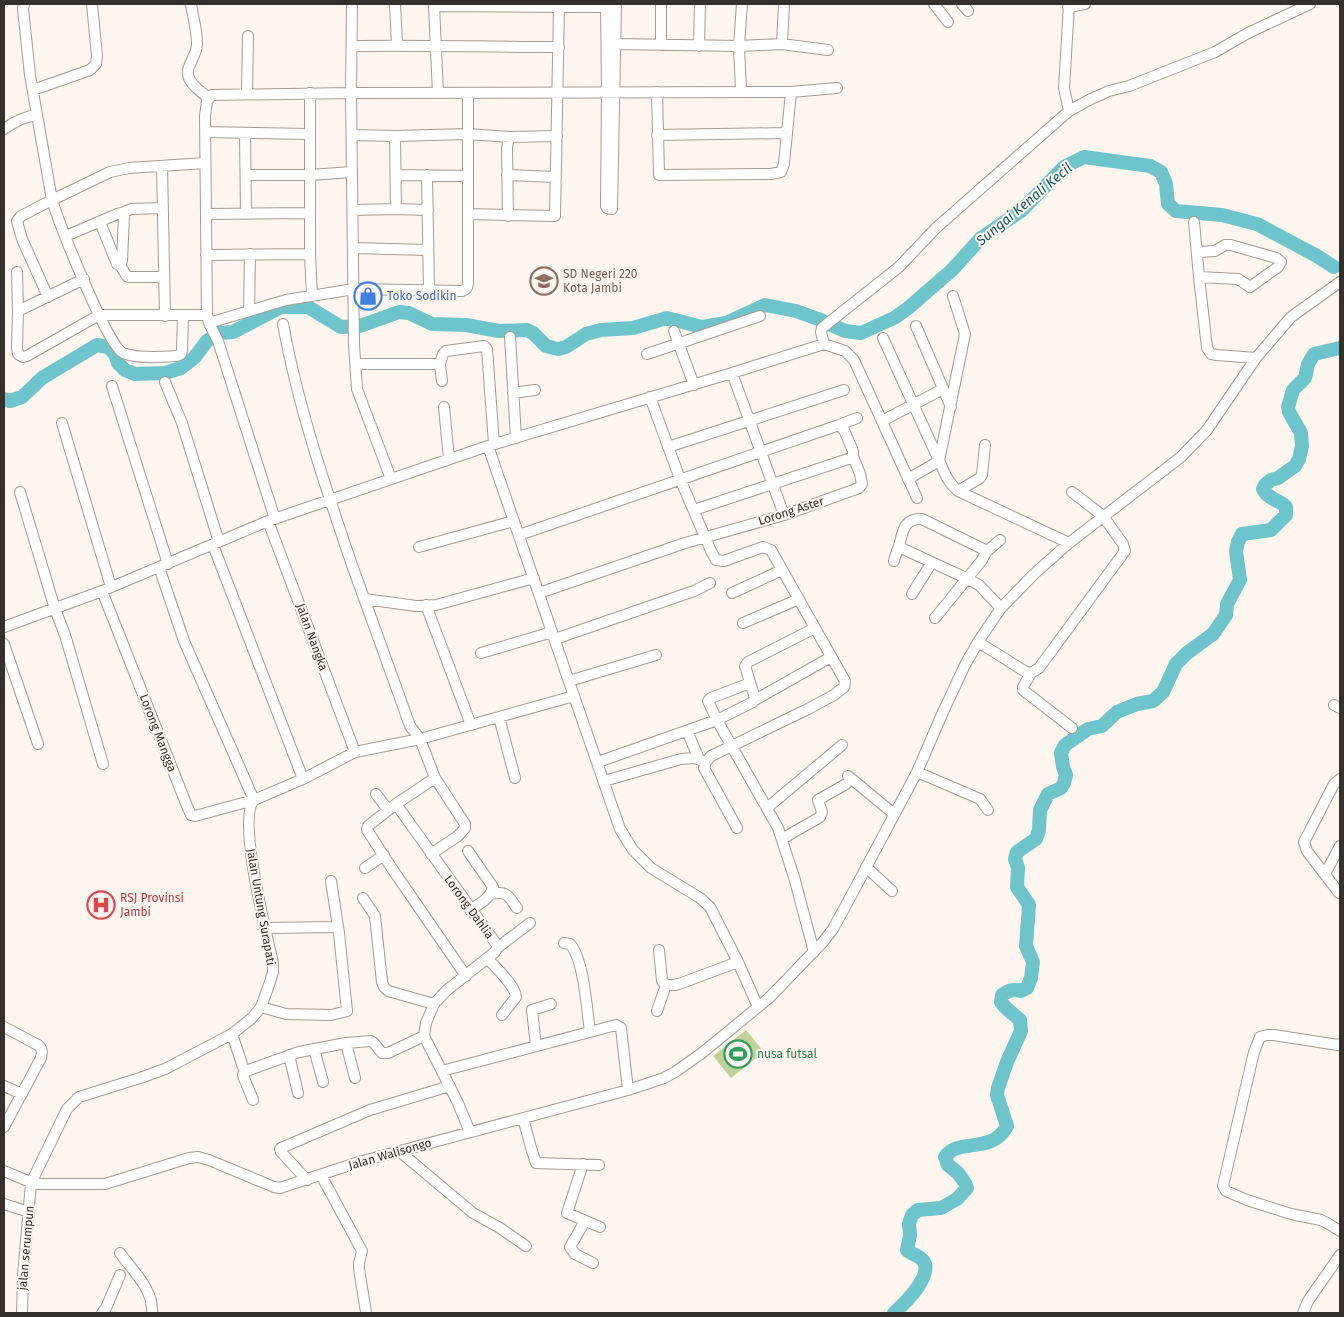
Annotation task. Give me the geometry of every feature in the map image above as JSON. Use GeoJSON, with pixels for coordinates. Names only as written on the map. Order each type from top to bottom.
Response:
{"type":"FeatureCollection","features":[{"type":"Feature","properties":{"kind":"street"},"geometry":{"type":"LineString","coordinates":[[24,4],[30,75],[52,200],[99,315],[114,343],[123,353],[142,357],[177,356],[180,354],[182,350],[183,316]]}},
{"type":"Feature","properties":{"kind":"street"},"geometry":{"type":"LineString","coordinates":[[33,90],[90,70],[96,64],[97,56],[92,4]]}},
{"type":"Feature","properties":{"kind":"street"},"geometry":{"type":"LineString","coordinates":[[191,4],[197,45],[188,69],[188,76],[196,87],[209,98]]}},
{"type":"Feature","properties":{"kind":"street"},"geometry":{"type":"LineString","coordinates":[[352,4],[351,93],[354,345],[357,390],[391,479]]}},
{"type":"Feature","properties":{"kind":"street"},"geometry":{"type":"LineString","coordinates":[[395,4],[398,45]]}},
{"type":"Feature","properties":{"kind":"street"},"geometry":{"type":"LineString","coordinates":[[611,58],[616,44],[616,4]]}},
{"type":"Feature","properties":{"kind":"street"},"geometry":{"type":"LineString","coordinates":[[661,4],[661,45]]}},
{"type":"Feature","properties":{"kind":"street"},"geometry":{"type":"LineString","coordinates":[[699,46],[700,4]]}},
{"type":"Feature","properties":{"kind":"street"},"geometry":{"type":"LineString","coordinates":[[740,91],[739,46],[742,4]]}},
{"type":"Feature","properties":{"kind":"street"},"geometry":{"type":"LineString","coordinates":[[782,44],[784,4]]}},
{"type":"Feature","properties":{"kind":"street"},"geometry":{"type":"LineString","coordinates":[[934,4],[948,22]]}},
{"type":"Feature","properties":{"kind":"street"},"geometry":{"type":"LineString","coordinates":[[1069,111],[1064,88],[1068,5],[1085,4]]}},
{"type":"Feature","properties":{"kind":"street"},"geometry":{"type":"LineString","coordinates":[[824,344],[821,332],[824,327],[899,267],[936,228],[1069,111],[1109,91],[1129,86],[1215,52],[1310,4]]}},
{"type":"Feature","properties":{"kind":"street"},"geometry":{"type":"LineString","coordinates":[[438,93],[434,5],[606,5],[611,58],[612,209],[606,206],[611,92]]}},
{"type":"Feature","properties":{"kind":"street"},"geometry":{"type":"LineString","coordinates":[[468,214],[555,216],[559,5]]}},
{"type":"Feature","properties":{"kind":"street"},"geometry":{"type":"LineString","coordinates":[[247,94],[248,36]]}},
{"type":"Feature","properties":{"kind":"street"},"geometry":{"type":"LineString","coordinates":[[616,44],[699,46],[782,44],[828,50]]}},
{"type":"Feature","properties":{"kind":"street"},"geometry":{"type":"LineString","coordinates":[[352,46],[559,47]]}},
{"type":"Feature","properties":{"kind":"street"},"geometry":{"type":"LineString","coordinates":[[210,323],[206,255],[205,132],[206,105],[212,95],[791,92],[837,88]]}},
{"type":"Feature","properties":{"kind":"street"},"geometry":{"type":"LineString","coordinates":[[657,92],[659,175],[779,173],[782,169],[791,92]]}},
{"type":"Feature","properties":{"kind":"street"},"geometry":{"type":"LineString","coordinates":[[310,93],[310,254],[312,296]]}},
{"type":"Feature","properties":{"kind":"street"},"geometry":{"type":"LineString","coordinates":[[17,272],[17,351],[20,356],[24,357],[99,315],[183,316],[210,323],[286,300],[354,289],[466,290],[468,287],[468,93]]}},
{"type":"Feature","properties":{"kind":"street"},"geometry":{"type":"LineString","coordinates":[[4,129],[14,122],[37,114]]}},
{"type":"Feature","properties":{"kind":"street"},"geometry":{"type":"LineString","coordinates":[[205,132],[310,134]]}},
{"type":"Feature","properties":{"kind":"street"},"geometry":{"type":"LineString","coordinates":[[245,133],[246,214]]}},
{"type":"Feature","properties":{"kind":"street"},"geometry":{"type":"LineString","coordinates":[[658,135],[787,133]]}},
{"type":"Feature","properties":{"kind":"street"},"geometry":{"type":"LineString","coordinates":[[352,135],[468,134],[510,137],[558,136]]}},
{"type":"Feature","properties":{"kind":"street"},"geometry":{"type":"LineString","coordinates":[[395,136],[396,209]]}},
{"type":"Feature","properties":{"kind":"street"},"geometry":{"type":"LineString","coordinates":[[508,216],[507,144],[510,137]]}},
{"type":"Feature","properties":{"kind":"street"},"geometry":{"type":"LineString","coordinates":[[48,297],[17,224],[21,216],[110,172],[129,168],[205,163]]}},
{"type":"Feature","properties":{"kind":"street"},"geometry":{"type":"LineString","coordinates":[[162,166],[164,316]]}},
{"type":"Feature","properties":{"kind":"street"},"geometry":{"type":"LineString","coordinates":[[246,175],[310,175],[352,172]]}},
{"type":"Feature","properties":{"kind":"street"},"geometry":{"type":"LineString","coordinates":[[396,175],[468,176]]}},
{"type":"Feature","properties":{"kind":"street"},"geometry":{"type":"LineString","coordinates":[[427,175],[429,290]]}},
{"type":"Feature","properties":{"kind":"street"},"geometry":{"type":"LineString","coordinates":[[507,175],[556,177]]}},
{"type":"Feature","properties":{"kind":"street"},"geometry":{"type":"LineString","coordinates":[[66,236],[131,209],[163,208]]}},
{"type":"Feature","properties":{"kind":"street"},"geometry":{"type":"LineString","coordinates":[[353,210],[428,210]]}},
{"type":"Feature","properties":{"kind":"street"},"geometry":{"type":"LineString","coordinates":[[120,265],[122,261],[124,215],[122,213]]}},
{"type":"Feature","properties":{"kind":"street"},"geometry":{"type":"LineString","coordinates":[[206,214],[310,213]]}},
{"type":"Feature","properties":{"kind":"street"},"geometry":{"type":"LineString","coordinates":[[100,222],[117,264],[120,265],[128,277],[164,277]]}},
{"type":"Feature","properties":{"kind":"street"},"geometry":{"type":"LineString","coordinates":[[1194,222],[1207,348],[1211,354],[1256,358]]}},
{"type":"Feature","properties":{"kind":"street"},"geometry":{"type":"LineString","coordinates":[[1198,252],[1215,251],[1225,245],[1231,245],[1276,258],[1281,262],[1278,267],[1250,287],[1238,279],[1199,277]]}},
{"type":"Feature","properties":{"kind":"street"},"geometry":{"type":"LineString","coordinates":[[353,248],[428,250]]}},
{"type":"Feature","properties":{"kind":"street"},"geometry":{"type":"LineString","coordinates":[[249,311],[250,254]]}},
{"type":"Feature","properties":{"kind":"street"},"geometry":{"type":"LineString","coordinates":[[206,255],[310,254]]}},
{"type":"Feature","properties":{"kind":"street"},"geometry":{"type":"LineString","coordinates":[[18,311],[84,279]]}},
{"type":"Feature","properties":{"kind":"street","name":"Jalan Walisongo"},"geometry":{"type":"LineString","coordinates":[[4,1171],[31,1183],[38,1184],[109,1183],[188,1158],[198,1157],[277,1188],[359,1162],[628,1090],[675,1072],[702,1053],[778,989],[814,952],[833,929],[917,772],[942,712],[965,665],[1001,608],[1028,580],[1069,543],[1168,468],[1198,441],[1256,358],[1291,317],[1340,282]]}},
{"type":"Feature","properties":{"kind":"street"},"geometry":{"type":"LineString","coordinates":[[908,479],[939,461],[965,334],[953,296]]}},
{"type":"Feature","properties":{"kind":"street"},"geometry":{"type":"LineString","coordinates":[[647,354],[760,316]]}},
{"type":"Feature","properties":{"kind":"street","name":"Jalan Nangka"},"geometry":{"type":"LineString","coordinates":[[210,323],[218,341],[272,520],[355,752]]}},
{"type":"Feature","properties":{"kind":"street"},"geometry":{"type":"LineString","coordinates":[[283,324],[290,365],[330,500],[410,726],[420,739],[435,778],[465,824],[465,828],[458,836],[431,854]]}},
{"type":"Feature","properties":{"kind":"street"},"geometry":{"type":"LineString","coordinates":[[916,326],[950,406]]}},
{"type":"Feature","properties":{"kind":"street"},"geometry":{"type":"LineString","coordinates":[[674,330],[694,384]]}},
{"type":"Feature","properties":{"kind":"street"},"geometry":{"type":"LineString","coordinates":[[510,337],[516,438]]}},
{"type":"Feature","properties":{"kind":"street"},"geometry":{"type":"LineString","coordinates":[[883,338],[939,461],[952,485],[958,491],[1069,543]]}},
{"type":"Feature","properties":{"kind":"street"},"geometry":{"type":"LineString","coordinates":[[4,627],[107,589],[272,520],[491,445],[824,344],[845,351],[854,360],[917,498]]}},
{"type":"Feature","properties":{"kind":"street"},"geometry":{"type":"LineString","coordinates":[[442,381],[440,364],[443,354],[448,351],[479,346],[484,346],[487,349],[491,445],[514,521],[620,829],[633,850],[651,868],[705,902],[713,912],[758,1007]]}},
{"type":"Feature","properties":{"kind":"street"},"geometry":{"type":"LineString","coordinates":[[356,364],[440,364]]}},
{"type":"Feature","properties":{"kind":"street"},"geometry":{"type":"LineString","coordinates":[[732,373],[774,483],[784,515]]}},
{"type":"Feature","properties":{"kind":"street"},"geometry":{"type":"LineString","coordinates":[[166,382],[182,423],[216,543],[303,779]]}},
{"type":"Feature","properties":{"kind":"street"},"geometry":{"type":"LineString","coordinates":[[112,386],[163,565],[174,614],[194,667],[254,800],[303,779],[355,752],[420,739],[574,696]]}},
{"type":"Feature","properties":{"kind":"street"},"geometry":{"type":"LineString","coordinates":[[882,420],[943,389]]}},
{"type":"Feature","properties":{"kind":"street"},"geometry":{"type":"LineString","coordinates":[[513,393],[535,390]]}},
{"type":"Feature","properties":{"kind":"street"},"geometry":{"type":"LineString","coordinates":[[668,447],[844,390]]}},
{"type":"Feature","properties":{"kind":"street"},"geometry":{"type":"LineString","coordinates":[[604,781],[680,759],[702,760],[834,695],[844,687],[845,681],[771,550],[763,547],[724,561],[716,560],[680,479],[650,397]]}},
{"type":"Feature","properties":{"kind":"street"},"geometry":{"type":"LineString","coordinates":[[444,408],[449,459]]}},
{"type":"Feature","properties":{"kind":"street"},"geometry":{"type":"LineString","coordinates":[[519,535],[857,418]]}},
{"type":"Feature","properties":{"kind":"street"},"geometry":{"type":"LineString","coordinates":[[62,424],[107,589]]}},
{"type":"Feature","properties":{"kind":"street"},"geometry":{"type":"LineString","coordinates":[[694,510],[851,458],[853,451],[844,430],[839,425]]}},
{"type":"Feature","properties":{"kind":"street"},"geometry":{"type":"LineString","coordinates":[[958,491],[980,478],[985,446]]}},
{"type":"Feature","properties":{"kind":"street","name":"Lorong Aster"},"geometry":{"type":"LineString","coordinates":[[539,593],[685,543],[784,515],[859,488],[862,484],[853,456]]}},
{"type":"Feature","properties":{"kind":"street"},"geometry":{"type":"LineString","coordinates":[[20,492],[103,764]]}},
{"type":"Feature","properties":{"kind":"street"},"geometry":{"type":"LineString","coordinates":[[1072,492],[1103,516],[1123,544],[1125,551],[1039,668],[1031,673],[1023,687],[1023,690],[1072,728]]}},
{"type":"Feature","properties":{"kind":"street"},"geometry":{"type":"LineString","coordinates":[[894,561],[903,527],[914,520],[922,519],[986,552]]}},
{"type":"Feature","properties":{"kind":"street"},"geometry":{"type":"LineString","coordinates":[[419,547],[514,521]]}},
{"type":"Feature","properties":{"kind":"street"},"geometry":{"type":"LineString","coordinates":[[935,618],[982,560],[986,552],[1000,540]]}},
{"type":"Feature","properties":{"kind":"street"},"geometry":{"type":"LineString","coordinates":[[899,547],[979,585],[1001,608]]}},
{"type":"Feature","properties":{"kind":"street"},"geometry":{"type":"LineString","coordinates":[[912,594],[932,562]]}},
{"type":"Feature","properties":{"kind":"street"},"geometry":{"type":"LineString","coordinates":[[732,593],[782,570]]}},
{"type":"Feature","properties":{"kind":"street"},"geometry":{"type":"LineString","coordinates":[[365,599],[416,606],[436,604],[534,578]]}},
{"type":"Feature","properties":{"kind":"street"},"geometry":{"type":"LineString","coordinates":[[481,653],[553,635],[694,591],[710,583]]}},
{"type":"Feature","properties":{"kind":"street","name":"Lorong Mangga"},"geometry":{"type":"LineString","coordinates":[[107,589],[186,806],[191,815],[195,816],[254,800]]}},
{"type":"Feature","properties":{"kind":"street"},"geometry":{"type":"LineString","coordinates":[[744,623],[799,599]]}},
{"type":"Feature","properties":{"kind":"street"},"geometry":{"type":"LineString","coordinates":[[426,605],[471,725]]}},
{"type":"Feature","properties":{"kind":"street"},"geometry":{"type":"LineString","coordinates":[[755,700],[745,666],[748,662],[815,628]]}},
{"type":"Feature","properties":{"kind":"street"},"geometry":{"type":"LineString","coordinates":[[978,642],[1026,672],[1031,673]]}},
{"type":"Feature","properties":{"kind":"street"},"geometry":{"type":"LineString","coordinates":[[4,644],[38,744]]}},
{"type":"Feature","properties":{"kind":"street"},"geometry":{"type":"LineString","coordinates":[[569,680],[656,655]]}},
{"type":"Feature","properties":{"kind":"street"},"geometry":{"type":"LineString","coordinates":[[598,762],[717,720],[831,657]]}},
{"type":"Feature","properties":{"kind":"street"},"geometry":{"type":"LineString","coordinates":[[750,683],[709,700],[709,703],[778,828],[798,891],[814,952]]}},
{"type":"Feature","properties":{"kind":"street"},"geometry":{"type":"LineString","coordinates":[[499,717],[515,778]]}},
{"type":"Feature","properties":{"kind":"street"},"geometry":{"type":"LineString","coordinates":[[686,730],[702,760],[704,768],[737,828]]}},
{"type":"Feature","properties":{"kind":"street"},"geometry":{"type":"LineString","coordinates":[[767,808],[842,745]]}},
{"type":"Feature","properties":{"kind":"street"},"geometry":{"type":"LineString","coordinates":[[917,772],[980,799],[988,810]]}},
{"type":"Feature","properties":{"kind":"street"},"geometry":{"type":"LineString","coordinates":[[435,778],[392,808],[368,826],[368,828],[384,855],[466,976]]}},
{"type":"Feature","properties":{"kind":"street"},"geometry":{"type":"LineString","coordinates":[[1340,779],[1334,784],[1304,842],[1307,851],[1340,893]]}},
{"type":"Feature","properties":{"kind":"street"},"geometry":{"type":"LineString","coordinates":[[782,839],[820,817],[822,812],[818,800],[847,780],[894,814]]}},
{"type":"Feature","properties":{"kind":"street","name":"Lorong Dahlia"},"geometry":{"type":"LineString","coordinates":[[376,794],[392,808],[431,854],[495,942],[497,948],[495,952],[446,991],[434,1004],[426,1023],[424,1036]]}},
{"type":"Feature","properties":{"kind":"street","name":"Jalan Untung Surapati"},"geometry":{"type":"LineString","coordinates":[[31,1183],[67,1109],[79,1097],[166,1069],[232,1034],[252,1018],[261,1007],[273,972],[273,963],[249,841],[250,807],[254,800]]}},
{"type":"Feature","properties":{"kind":"street"},"geometry":{"type":"LineString","coordinates":[[1325,874],[1340,846]]}},
{"type":"Feature","properties":{"kind":"street"},"geometry":{"type":"LineString","coordinates":[[468,851],[493,888],[492,894]]}},
{"type":"Feature","properties":{"kind":"street"},"geometry":{"type":"LineString","coordinates":[[365,868],[384,855]]}},
{"type":"Feature","properties":{"kind":"street"},"geometry":{"type":"LineString","coordinates":[[866,867],[892,891]]}},
{"type":"Feature","properties":{"kind":"street"},"geometry":{"type":"LineString","coordinates":[[261,1007],[286,1014],[331,1015],[347,1012],[348,1006],[331,880]]}},
{"type":"Feature","properties":{"kind":"street"},"geometry":{"type":"LineString","coordinates":[[470,910],[492,894],[499,892],[506,894],[517,908]]}},
{"type":"Feature","properties":{"kind":"street"},"geometry":{"type":"LineString","coordinates":[[363,898],[375,916],[384,987],[388,991],[434,1004]]}},
{"type":"Feature","properties":{"kind":"street"},"geometry":{"type":"LineString","coordinates":[[497,948],[530,923]]}},
{"type":"Feature","properties":{"kind":"street"},"geometry":{"type":"LineString","coordinates":[[265,928],[338,927]]}},
{"type":"Feature","properties":{"kind":"street"},"geometry":{"type":"LineString","coordinates":[[564,943],[570,944],[575,950],[582,974],[590,1032]]}},
{"type":"Feature","properties":{"kind":"street"},"geometry":{"type":"LineString","coordinates":[[659,950],[662,981],[666,985]]}},
{"type":"Feature","properties":{"kind":"street"},"geometry":{"type":"LineString","coordinates":[[487,958],[524,1003],[536,1046]]}},
{"type":"Feature","properties":{"kind":"street"},"geometry":{"type":"LineString","coordinates":[[666,985],[679,984],[738,962]]}},
{"type":"Feature","properties":{"kind":"street"},"geometry":{"type":"LineString","coordinates":[[657,1011],[666,985]]}},
{"type":"Feature","properties":{"kind":"street"},"geometry":{"type":"LineString","coordinates":[[502,1015],[524,1003],[551,1004]]}},
{"type":"Feature","properties":{"kind":"street"},"geometry":{"type":"LineString","coordinates":[[442,1071],[616,1025],[620,1026],[628,1090]]}},
{"type":"Feature","properties":{"kind":"street"},"geometry":{"type":"LineString","coordinates":[[4,1027],[38,1045],[42,1050],[41,1058],[4,1127]]}},
{"type":"Feature","properties":{"kind":"street"},"geometry":{"type":"LineString","coordinates":[[232,1034],[245,1070],[244,1078],[253,1100]]}},
{"type":"Feature","properties":{"kind":"street"},"geometry":{"type":"LineString","coordinates":[[1340,1044],[1274,1035],[1260,1037],[1254,1052],[1223,1186],[1226,1191],[1247,1200],[1291,1214],[1321,1220],[1340,1231]]}},
{"type":"Feature","properties":{"kind":"street"},"geometry":{"type":"LineString","coordinates":[[245,1070],[253,1070],[299,1052],[346,1043],[371,1041],[384,1054],[424,1036],[450,1086],[470,1132]]}},
{"type":"Feature","properties":{"kind":"street"},"geometry":{"type":"LineString","coordinates":[[346,1043],[355,1078]]}},
{"type":"Feature","properties":{"kind":"street"},"geometry":{"type":"LineString","coordinates":[[314,1049],[323,1082]]}},
{"type":"Feature","properties":{"kind":"street"},"geometry":{"type":"LineString","coordinates":[[289,1055],[298,1093]]}},
{"type":"Feature","properties":{"kind":"street"},"geometry":{"type":"LineString","coordinates":[[4,1086],[22,1094]]}},
{"type":"Feature","properties":{"kind":"street"},"geometry":{"type":"LineString","coordinates":[[307,1180],[281,1152],[281,1148],[370,1110],[450,1086]]}},
{"type":"Feature","properties":{"kind":"street"},"geometry":{"type":"LineString","coordinates":[[523,1118],[536,1163],[599,1165]]}},
{"type":"Feature","properties":{"kind":"street"},"geometry":{"type":"LineString","coordinates":[[399,1152],[473,1213],[500,1228],[526,1246]]}},
{"type":"Feature","properties":{"kind":"street"},"geometry":{"type":"LineString","coordinates":[[583,1164],[568,1212],[600,1227]]}},
{"type":"Feature","properties":{"kind":"street"},"geometry":{"type":"LineString","coordinates":[[321,1175],[362,1251],[359,1269],[366,1312]]}},
{"type":"Feature","properties":{"kind":"street","name":"jalan serumpun"},"geometry":{"type":"LineString","coordinates":[[22,1313],[23,1276],[31,1183]]}},
{"type":"Feature","properties":{"kind":"street"},"geometry":{"type":"LineString","coordinates":[[4,1204],[29,1212]]}},
{"type":"Feature","properties":{"kind":"street"},"geometry":{"type":"LineString","coordinates":[[585,1221],[570,1247],[575,1254],[593,1263]]}},
{"type":"Feature","properties":{"kind":"street"},"geometry":{"type":"LineString","coordinates":[[120,1253],[147,1290],[152,1313]]}},
{"type":"Feature","properties":{"kind":"street"},"geometry":{"type":"LineString","coordinates":[[1304,1313],[1308,1300],[1340,1255]]}},
{"type":"Feature","properties":{"kind":"street"},"geometry":{"type":"LineString","coordinates":[[102,1313],[120,1275]]}},
{"type":"Feature","properties":{"kind":"green space","name":"nusa futsal"},"geometry":{"type":"Polygon","coordinates":[[[746,1030],[764,1052],[731,1078],[713,1056],[746,1030]]]}},
{"type":"Feature","properties":{"kind":"waterway","name":"Sungai Kenali Kecil"},"geometry":{"type":"LineString","coordinates":[[4,399],[10,401],[22,397],[42,378],[97,345],[108,347],[115,354],[118,363],[125,370],[135,374],[165,373],[181,368],[194,358],[207,341],[219,333],[233,332],[281,307],[308,307],[341,327],[360,326],[399,312],[409,313],[432,324],[466,325],[499,331],[527,330],[533,333],[546,346],[558,349],[566,347],[586,334],[601,330],[633,328],[667,318],[702,327],[726,323],[765,305],[796,311],[845,331],[861,333],[894,318],[907,309],[952,270],[981,238],[1021,211],[1064,167],[1084,157],[1150,166],[1161,172],[1166,184],[1168,204],[1176,211],[1222,215],[1257,224],[1334,267]]}},
{"type":"Feature","properties":{"kind":"waterway"},"geometry":{"type":"LineString","coordinates":[[894,1313],[915,1291],[920,1284],[925,1270],[924,1261],[907,1250],[910,1235],[909,1224],[912,1215],[918,1210],[941,1208],[957,1199],[967,1188],[958,1173],[948,1165],[945,1157],[951,1151],[958,1148],[993,1140],[1001,1135],[1007,1126],[997,1095],[998,1088],[1021,1031],[1020,1020],[1001,1002],[1002,995],[1011,990],[1021,991],[1027,988],[1031,978],[1033,962],[1026,946],[1029,905],[1017,887],[1018,868],[1015,859],[1017,852],[1036,839],[1039,830],[1040,810],[1048,794],[1061,788],[1064,783],[1066,775],[1061,753],[1065,745],[1088,729],[1102,726],[1117,712],[1137,704],[1153,701],[1163,692],[1176,664],[1187,653],[1213,634],[1226,615],[1227,604],[1240,580],[1236,551],[1242,534],[1271,530],[1286,515],[1286,507],[1269,496],[1263,489],[1271,480],[1278,478],[1295,466],[1299,459],[1302,446],[1301,433],[1288,407],[1293,390],[1305,378],[1308,364],[1314,354],[1340,348]]}},
{"type":"Feature","properties":{"kind":"place","name":"SD Negeri 220 Kota Jambi"},"geometry":{"type":"Point","coordinates":[544,281]}},
{"type":"Feature","properties":{"kind":"place","name":"Toko Sodikin"},"geometry":{"type":"Point","coordinates":[368,296]}},
{"type":"Feature","properties":{"kind":"place","name":"RSJ Provinsi Jambi"},"geometry":{"type":"Point","coordinates":[101,905]}},
{"type":"Feature","properties":{"kind":"place","name":"nusa futsal"},"geometry":{"type":"Point","coordinates":[738,1054]}}]}
